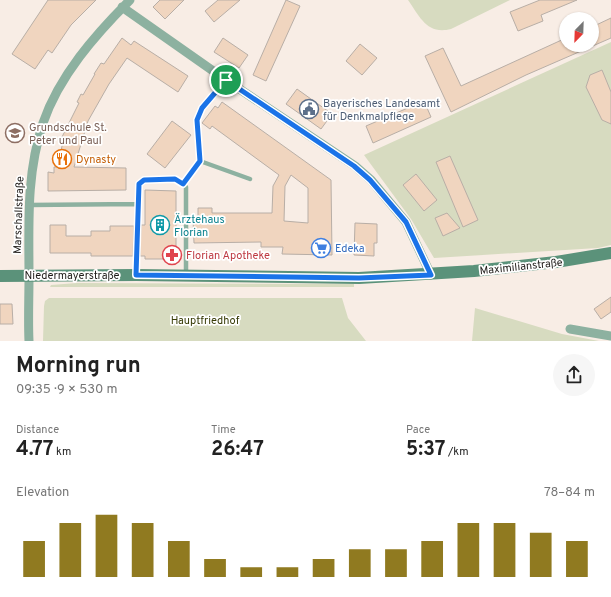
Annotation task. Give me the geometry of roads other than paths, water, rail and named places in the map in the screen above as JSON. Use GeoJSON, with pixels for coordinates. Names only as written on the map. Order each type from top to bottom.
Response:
{"type":"FeatureCollection","features":[{"type":"Feature","properties":{"kind":"main road","name":"Maximilianstraße"},"geometry":{"type":"LineString","coordinates":[[431,275],[556,262],[611,253]]}},
{"type":"Feature","properties":{"kind":"main road","name":"Niedermayerstraße"},"geometry":{"type":"LineString","coordinates":[[0,276],[136,275],[359,278],[431,275]]}},
{"type":"Feature","properties":{"kind":"street","name":"Marschallstraße"},"geometry":{"type":"LineString","coordinates":[[28,341],[29,189],[34,154],[43,122],[56,94],[83,53],[122,7],[130,0]]}},
{"type":"Feature","properties":{"kind":"street"},"geometry":{"type":"LineString","coordinates":[[122,7],[226,80],[354,166],[370,180],[406,222],[431,275]]}},
{"type":"Feature","properties":{"kind":"street"},"geometry":{"type":"LineString","coordinates":[[570,329],[611,336]]}},
{"type":"Feature","properties":{"kind":"lane"},"geometry":{"type":"LineString","coordinates":[[183,184],[200,161],[197,120],[202,108],[226,80]]}},
{"type":"Feature","properties":{"kind":"lane"},"geometry":{"type":"LineString","coordinates":[[200,161],[250,179]]}},
{"type":"Feature","properties":{"kind":"lane"},"geometry":{"type":"LineString","coordinates":[[136,275],[139,184],[142,180],[175,179],[183,184],[186,191],[186,276]]}},
{"type":"Feature","properties":{"kind":"lane"},"geometry":{"type":"LineString","coordinates":[[29,205],[138,204]]}},
{"type":"Feature","properties":{"kind":"place","name":"Bayerisches Landesamt für Denkmalpflege"},"geometry":{"type":"Point","coordinates":[309,109]}},
{"type":"Feature","properties":{"kind":"place","name":"Grundschule St. Peter und Paul"},"geometry":{"type":"Point","coordinates":[15,133]}},
{"type":"Feature","properties":{"kind":"place","name":"Dynasty"},"geometry":{"type":"Point","coordinates":[62,159]}},
{"type":"Feature","properties":{"kind":"place","name":"Ärztehaus Florian"},"geometry":{"type":"Point","coordinates":[160,225]}},
{"type":"Feature","properties":{"kind":"place","name":"Edeka"},"geometry":{"type":"Point","coordinates":[321,248]}},
{"type":"Feature","properties":{"kind":"place","name":"Florian Apotheke"},"geometry":{"type":"Point","coordinates":[172,255]}},
{"type":"Feature","properties":{"kind":"park label","name":"Hauptfriedhof"},"geometry":{"type":"Point","coordinates":[205,320]}}]}
